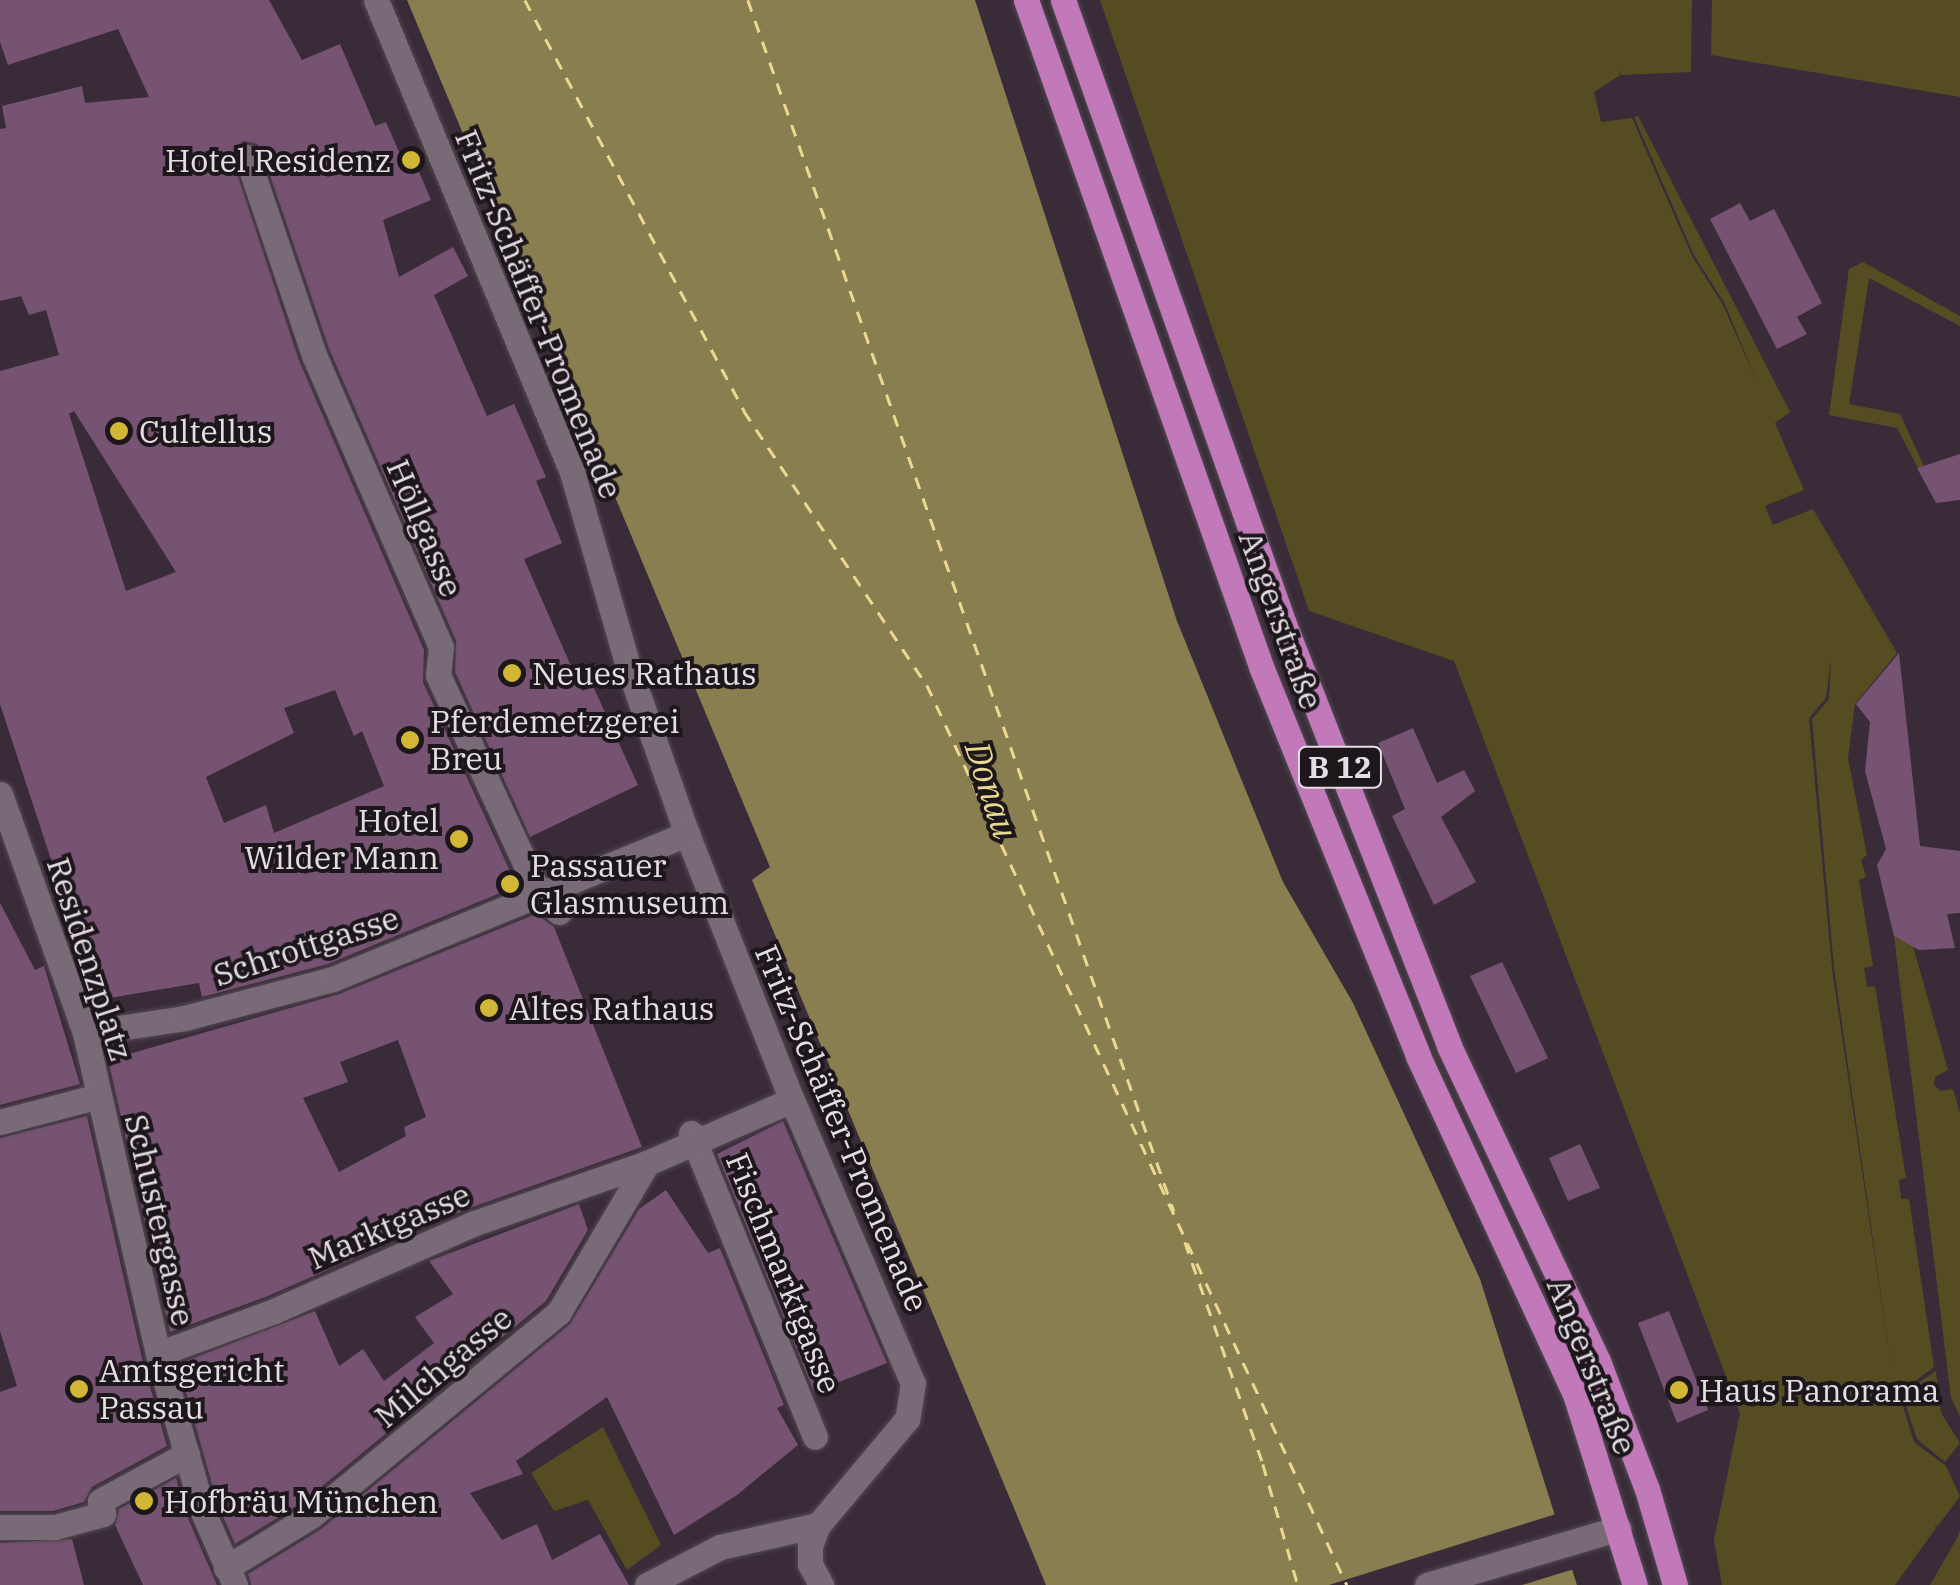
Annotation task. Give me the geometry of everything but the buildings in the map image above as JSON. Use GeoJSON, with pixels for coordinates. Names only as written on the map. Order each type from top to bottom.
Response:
{"type":"FeatureCollection","features":[{"type":"Feature","properties":{"kind":"main road","name":"Angerstraße"},"geometry":{"type":"LineString","coordinates":[[1026,0],[1262,669],[1418,1056],[1574,1394],[1635,1585]]}},
{"type":"Feature","properties":{"kind":"main road","name":"Angerstraße"},"geometry":{"type":"LineString","coordinates":[[1063,0],[1298,660],[1449,1046],[1598,1361],[1657,1518],[1675,1585]]}},
{"type":"Feature","properties":{"kind":"main road"},"geometry":{"type":"LineString","coordinates":[[1619,1528],[1657,1518]]}},
{"type":"Feature","properties":{"kind":"street","name":"Fritz-Schäffer-Promenade"},"geometry":{"type":"LineString","coordinates":[[376,0],[572,472],[628,662],[687,834],[792,1100],[914,1383],[907,1419],[818,1526]]}},
{"type":"Feature","properties":{"kind":"street","name":"Höllgasse"},"geometry":{"type":"LineString","coordinates":[[247,157],[314,355],[441,647],[438,675],[550,904]]}},
{"type":"Feature","properties":{"kind":"street","name":"Residenzplatz"},"geometry":{"type":"LineString","coordinates":[[0,794],[9,847],[85,1033],[99,1096]]}},
{"type":"Feature","properties":{"kind":"street","name":"Schrottgasse"},"geometry":{"type":"LineString","coordinates":[[85,1033],[185,1018],[332,979],[550,904],[687,834]]}},
{"type":"Feature","properties":{"kind":"street"},"geometry":{"type":"LineString","coordinates":[[0,1122],[99,1096]]}},
{"type":"Feature","properties":{"kind":"street","name":"Schustergasse"},"geometry":{"type":"LineString","coordinates":[[99,1096],[158,1354],[187,1454],[230,1577]]}},
{"type":"Feature","properties":{"kind":"street","name":"Marktgasse"},"geometry":{"type":"LineString","coordinates":[[158,1354],[274,1311],[472,1224],[647,1163],[693,1137],[792,1100]]}},
{"type":"Feature","properties":{"kind":"street","name":"Fischmarktgasse"},"geometry":{"type":"LineString","coordinates":[[693,1137],[815,1437]]}},
{"type":"Feature","properties":{"kind":"street","name":"Milchgasse"},"geometry":{"type":"LineString","coordinates":[[230,1577],[311,1516],[559,1312],[647,1163]]}},
{"type":"Feature","properties":{"kind":"street"},"geometry":{"type":"LineString","coordinates":[[0,1527],[55,1527],[103,1514],[100,1500],[187,1454]]}},
{"type":"Feature","properties":{"kind":"street"},"geometry":{"type":"LineString","coordinates":[[647,1585],[720,1548],[818,1526]]}},
{"type":"Feature","properties":{"kind":"street"},"geometry":{"type":"LineString","coordinates":[[818,1526],[810,1546],[810,1564],[821,1585]]}},
{"type":"Feature","properties":{"kind":"street"},"geometry":{"type":"LineString","coordinates":[[1427,1585],[1619,1528]]}},
{"type":"Feature","properties":{"kind":"shaded area"},"geometry":{"type":"Polygon","coordinates":[[[1100,0],[1692,0],[1691,72],[1621,75],[1619,70],[1620,75],[1594,92],[1601,122],[1632,118],[1692,256],[1723,305],[1757,382],[1725,304],[1694,255],[1634,117],[1638,116],[1790,412],[1775,423],[1804,490],[1765,506],[1773,525],[1813,509],[1897,653],[1855,704],[1848,758],[1867,855],[1861,860],[1866,877],[1859,880],[1873,966],[1864,968],[1867,987],[1875,986],[1906,1178],[1899,1180],[1901,1199],[1909,1199],[1934,1367],[1899,1393],[1914,1442],[1946,1466],[1960,1496],[1937,1527],[1934,1525],[1936,1528],[1895,1585],[1722,1585],[1714,1540],[1740,1413],[1454,661],[1309,611],[1100,0]],[[1831,658],[1826,698],[1809,718],[1832,969],[1893,1379],[1834,968],[1812,719],[1829,699],[1831,658]]]}},
{"type":"Feature","properties":{"kind":"shaded area"},"geometry":{"type":"Polygon","coordinates":[[[1712,0],[1960,0],[1960,97],[1711,55],[1712,0]]]}},
{"type":"Feature","properties":{"kind":"shaded area"},"geometry":{"type":"Polygon","coordinates":[[[1863,262],[1960,316],[1960,326],[1869,278],[1849,404],[1900,414],[1924,466],[1918,468],[1897,428],[1829,415],[1849,269],[1863,262]]]}},
{"type":"Feature","properties":{"kind":"shaded area"},"geometry":{"type":"Polygon","coordinates":[[[1894,936],[1913,946],[1948,1070],[1935,1077],[1934,1085],[1940,1091],[1953,1089],[1960,1113],[1960,1416],[1951,1398],[1894,936]]]}},
{"type":"Feature","properties":{"kind":"shaded area"},"geometry":{"type":"Polygon","coordinates":[[[1936,1371],[1941,1413],[1960,1443],[1945,1462],[1917,1439],[1902,1394],[1936,1371]]]}},
{"type":"Feature","properties":{"kind":"shaded area"},"geometry":{"type":"Polygon","coordinates":[[[603,1427],[661,1545],[627,1570],[588,1500],[554,1511],[531,1473],[603,1427]]]}},
{"type":"Feature","properties":{"kind":"shaded area"},"geometry":{"type":"Polygon","coordinates":[[[1960,1531],[1960,1585],[1930,1585],[1956,1540],[1960,1531]]]}},
{"type":"Feature","properties":{"kind":"water","name":"Donau"},"geometry":{"type":"Polygon","coordinates":[[[407,0],[975,0],[1177,621],[1283,882],[1353,1003],[1480,1279],[1577,1585],[1046,1585],[752,880],[770,867],[407,0]]]}},
{"type":"Feature","properties":{"kind":"pier"},"geometry":{"type":"Polygon","coordinates":[[[1556,1514],[1574,1569],[1522,1585],[1329,1585],[1556,1514]]]}},
{"type":"Feature","properties":{"kind":"ferry route"},"geometry":{"type":"LineString","coordinates":[[525,0],[744,411],[927,685],[1347,1585]]}},
{"type":"Feature","properties":{"kind":"ferry route"},"geometry":{"type":"LineString","coordinates":[[748,0],[1174,1211]]}},
{"type":"Feature","properties":{"kind":"ferry route"},"geometry":{"type":"LineString","coordinates":[[1185,1242],[1263,1464],[1298,1585]]}},
{"type":"Feature","properties":{"kind":"place","name":"Hotel Residenz"},"geometry":{"type":"Point","coordinates":[411,160]}},
{"type":"Feature","properties":{"kind":"place","name":"Cultellus"},"geometry":{"type":"Point","coordinates":[119,431]}},
{"type":"Feature","properties":{"kind":"place","name":"Neues Rathaus"},"geometry":{"type":"Point","coordinates":[512,673]}},
{"type":"Feature","properties":{"kind":"place","name":"Pferdemetzgerei Breu"},"geometry":{"type":"Point","coordinates":[410,740]}},
{"type":"Feature","properties":{"kind":"place","name":"Hotel Wilder Mann"},"geometry":{"type":"Point","coordinates":[459,839]}},
{"type":"Feature","properties":{"kind":"place","name":"Passauer Glasmuseum"},"geometry":{"type":"Point","coordinates":[510,884]}},
{"type":"Feature","properties":{"kind":"place","name":"Altes Rathaus"},"geometry":{"type":"Point","coordinates":[489,1008]}},
{"type":"Feature","properties":{"kind":"place","name":"Amtsgericht Passau"},"geometry":{"type":"Point","coordinates":[79,1389]}},
{"type":"Feature","properties":{"kind":"place","name":"Haus Panorama"},"geometry":{"type":"Point","coordinates":[1679,1390]}},
{"type":"Feature","properties":{"kind":"place","name":"Hofbräu München"},"geometry":{"type":"Point","coordinates":[144,1501]}}]}
